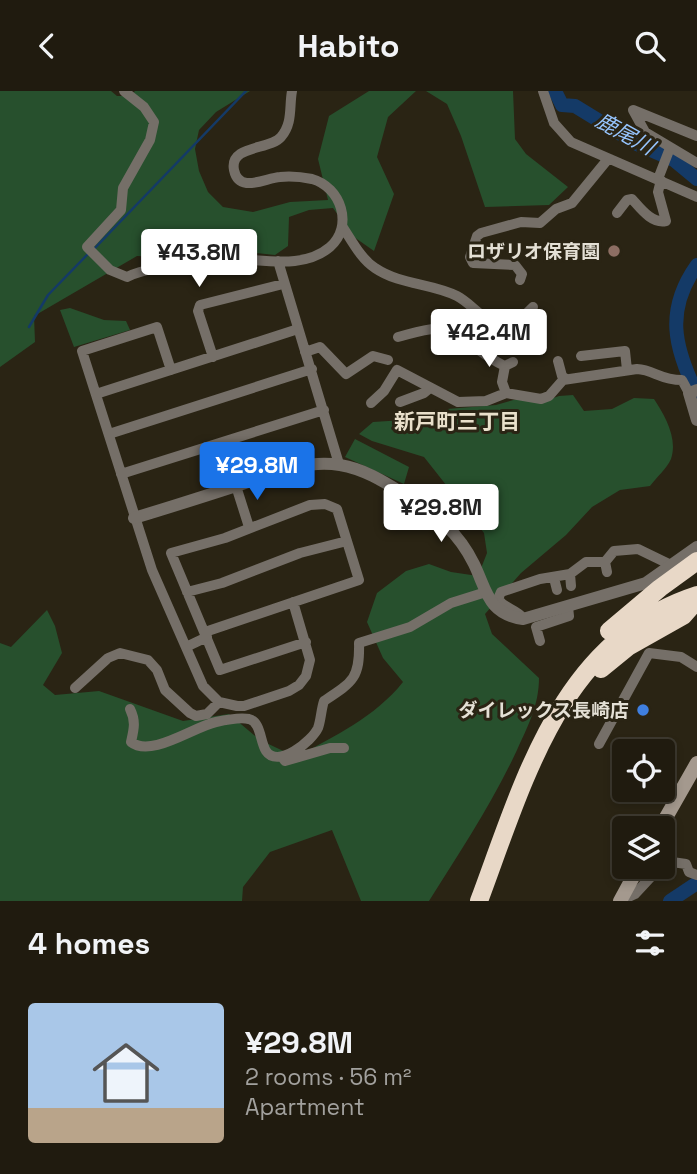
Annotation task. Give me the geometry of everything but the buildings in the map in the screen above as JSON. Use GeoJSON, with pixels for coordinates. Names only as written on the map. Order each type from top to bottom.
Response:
{"type":"FeatureCollection","features":[{"type":"Feature","properties":{"kind":"highway"},"geometry":{"type":"LineString","coordinates":[[479,901],[537,745],[558,696],[580,661],[660,587],[697,561]]}},
{"type":"Feature","properties":{"kind":"highway"},"geometry":{"type":"LineString","coordinates":[[518,798],[549,728],[588,667],[636,624],[692,598]]}},
{"type":"Feature","properties":{"kind":"highway"},"geometry":{"type":"LineString","coordinates":[[500,846],[555,735],[589,682],[614,657],[673,622],[692,598]]}},
{"type":"Feature","properties":{"kind":"main road"},"geometry":{"type":"LineString","coordinates":[[667,816],[697,763]]}},
{"type":"Feature","properties":{"kind":"main road"},"geometry":{"type":"LineString","coordinates":[[620,901],[632,879]]}},
{"type":"Feature","properties":{"kind":"street"},"geometry":{"type":"LineString","coordinates":[[124,91],[144,107],[154,122],[150,140],[123,188],[121,210],[87,247],[110,269],[127,277],[141,270],[212,264],[229,259],[256,262],[298,260],[320,254],[335,241],[342,226],[342,212],[333,193],[321,183],[306,178],[281,177],[249,184],[239,180],[234,172],[233,165],[240,154],[268,146],[280,138],[289,124],[292,91]]}},
{"type":"Feature","properties":{"kind":"street"},"geometry":{"type":"LineString","coordinates":[[543,91],[559,130],[577,146],[697,197]]}},
{"type":"Feature","properties":{"kind":"street"},"geometry":{"type":"LineString","coordinates":[[697,136],[633,110],[645,132],[697,163]]}},
{"type":"Feature","properties":{"kind":"street"},"geometry":{"type":"LineString","coordinates":[[617,213],[627,200],[632,199],[651,218],[658,222],[666,221],[658,192],[670,148]]}},
{"type":"Feature","properties":{"kind":"street"},"geometry":{"type":"LineString","coordinates":[[520,280],[522,274],[515,265],[473,263],[470,257],[477,236],[521,222],[540,223],[556,209],[572,203],[608,159]]}},
{"type":"Feature","properties":{"kind":"street"},"geometry":{"type":"LineString","coordinates":[[342,226],[361,256],[376,268],[400,280],[449,292],[462,298],[492,323],[508,325],[517,322],[533,307]]}},
{"type":"Feature","properties":{"kind":"street"},"geometry":{"type":"LineString","coordinates":[[278,261],[339,464]]}},
{"type":"Feature","properties":{"kind":"street"},"geometry":{"type":"LineString","coordinates":[[213,356],[198,311],[200,305],[283,284]]}},
{"type":"Feature","properties":{"kind":"street"},"geometry":{"type":"LineString","coordinates":[[171,370],[157,327],[82,351],[152,570],[203,687],[219,702],[244,706],[294,688],[303,681],[310,665],[306,642],[293,602]]}},
{"type":"Feature","properties":{"kind":"street"},"geometry":{"type":"LineString","coordinates":[[398,337],[438,328],[453,334],[478,352],[509,364],[502,382],[506,393]]}},
{"type":"Feature","properties":{"kind":"street"},"geometry":{"type":"LineString","coordinates":[[96,394],[298,329]]}},
{"type":"Feature","properties":{"kind":"street"},"geometry":{"type":"LineString","coordinates":[[446,349],[453,334]]}},
{"type":"Feature","properties":{"kind":"street"},"geometry":{"type":"LineString","coordinates":[[305,352],[320,347],[346,374],[373,356],[388,361]]}},
{"type":"Feature","properties":{"kind":"street"},"geometry":{"type":"LineString","coordinates":[[581,356],[625,351],[627,370]]}},
{"type":"Feature","properties":{"kind":"street"},"geometry":{"type":"LineString","coordinates":[[558,361],[562,376],[566,379]]}},
{"type":"Feature","properties":{"kind":"street"},"geometry":{"type":"LineString","coordinates":[[109,434],[312,369]]}},
{"type":"Feature","properties":{"kind":"street"},"geometry":{"type":"LineString","coordinates":[[371,403],[384,391],[397,370],[458,402],[486,401],[506,393],[541,399],[549,396],[558,384],[566,379],[644,369],[666,380],[682,380],[693,392],[697,420]]}},
{"type":"Feature","properties":{"kind":"street"},"geometry":{"type":"LineString","coordinates":[[400,401],[424,393],[430,388]]}},
{"type":"Feature","properties":{"kind":"street"},"geometry":{"type":"LineString","coordinates":[[121,474],[324,410]]}},
{"type":"Feature","properties":{"kind":"street"},"geometry":{"type":"LineString","coordinates":[[134,518],[293,466],[339,464],[369,474],[420,504],[444,522],[466,551],[497,610],[523,619],[646,583],[697,547]]}},
{"type":"Feature","properties":{"kind":"street"},"geometry":{"type":"LineString","coordinates":[[236,486],[248,527]]}},
{"type":"Feature","properties":{"kind":"street"},"geometry":{"type":"LineString","coordinates":[[186,647],[206,635],[359,580],[337,509],[325,504],[310,505],[209,543],[171,553],[206,635],[220,670],[306,642]]}},
{"type":"Feature","properties":{"kind":"street"},"geometry":{"type":"LineString","coordinates":[[187,592],[222,583],[300,553],[347,541]]}},
{"type":"Feature","properties":{"kind":"street"},"geometry":{"type":"LineString","coordinates":[[523,619],[518,612],[502,605],[498,599],[501,593],[540,579],[570,574],[586,562],[606,567],[614,551],[638,549],[670,565]]}},
{"type":"Feature","properties":{"kind":"street"},"geometry":{"type":"LineString","coordinates":[[570,574],[571,586]]}},
{"type":"Feature","properties":{"kind":"street"},"geometry":{"type":"LineString","coordinates":[[554,578],[557,590]]}},
{"type":"Feature","properties":{"kind":"street"},"geometry":{"type":"LineString","coordinates":[[130,709],[135,726],[131,742],[136,746],[155,747],[216,722],[249,719],[255,723],[266,751],[273,757],[282,757],[310,740],[318,727],[324,701],[355,676],[359,665],[359,643],[410,627],[451,603],[486,592]]}},
{"type":"Feature","properties":{"kind":"street"},"geometry":{"type":"LineString","coordinates":[[540,641],[536,627],[569,616],[568,607]]}},
{"type":"Feature","properties":{"kind":"street"},"geometry":{"type":"LineString","coordinates":[[75,688],[108,658],[120,653],[148,660],[158,670],[165,690],[196,716],[207,714],[219,702]]}},
{"type":"Feature","properties":{"kind":"street"},"geometry":{"type":"LineString","coordinates":[[599,744],[649,653],[681,657],[697,667]]}},
{"type":"Feature","properties":{"kind":"street"},"geometry":{"type":"LineString","coordinates":[[282,757],[285,761],[330,748],[344,748]]}},
{"type":"Feature","properties":{"kind":"street"},"geometry":{"type":"LineString","coordinates":[[675,862],[686,863],[689,872],[697,875]]}},
{"type":"Feature","properties":{"kind":"street"},"geometry":{"type":"LineString","coordinates":[[620,901],[635,894],[649,879]]}},
{"type":"Feature","properties":{"kind":"green space"},"geometry":{"type":"Polygon","coordinates":[[[0,91],[111,91],[117,96],[131,96],[135,91],[250,91],[216,112],[199,130],[195,149],[199,171],[208,192],[223,207],[253,212],[290,202],[328,200],[318,159],[329,116],[369,91],[416,91],[388,117],[377,157],[394,194],[374,251],[354,237],[333,208],[309,210],[289,217],[288,246],[275,255],[228,250],[189,258],[137,256],[34,316],[35,342],[0,367],[0,91]]]}},
{"type":"Feature","properties":{"kind":"green space"},"geometry":{"type":"Polygon","coordinates":[[[426,91],[513,91],[515,139],[526,154],[568,187],[549,205],[485,207],[447,104],[426,91]]]}},
{"type":"Feature","properties":{"kind":"green space"},"geometry":{"type":"Polygon","coordinates":[[[70,308],[104,320],[126,321],[130,330],[74,347],[60,310],[70,308]]]}},
{"type":"Feature","properties":{"kind":"green space"},"geometry":{"type":"Polygon","coordinates":[[[573,395],[584,411],[612,409],[634,398],[654,399],[672,435],[671,459],[650,486],[620,490],[592,507],[566,535],[521,573],[485,614],[492,634],[539,678],[537,697],[525,732],[497,789],[429,901],[361,901],[332,830],[270,852],[243,887],[242,901],[0,901],[0,643],[11,647],[47,610],[55,626],[62,653],[43,685],[55,695],[99,691],[183,721],[229,714],[260,740],[296,757],[367,716],[403,682],[383,658],[367,622],[377,593],[406,571],[429,564],[451,572],[478,576],[487,553],[484,533],[424,457],[372,441],[359,434],[373,422],[404,420],[447,409],[496,405],[517,399],[542,402],[559,396],[573,395]]]}},
{"type":"Feature","properties":{"kind":"green space"},"geometry":{"type":"Polygon","coordinates":[[[355,439],[409,467],[404,484],[345,457],[355,439]]]}},
{"type":"Feature","properties":{"kind":"waterway"},"geometry":{"type":"LineString","coordinates":[[93,250],[246,91]]}},
{"type":"Feature","properties":{"kind":"waterway","name":"鹿尾川"},"geometry":{"type":"LineString","coordinates":[[555,91],[562,105],[575,106],[637,144],[674,160],[697,179]]}},
{"type":"Feature","properties":{"kind":"waterway"},"geometry":{"type":"LineString","coordinates":[[29,327],[48,295],[88,254]]}},
{"type":"Feature","properties":{"kind":"waterway","name":"鹿尾川"},"geometry":{"type":"LineString","coordinates":[[697,265],[680,298],[676,329],[683,360],[697,394]]}},
{"type":"Feature","properties":{"kind":"waterway","name":"鹿尾川"},"geometry":{"type":"LineString","coordinates":[[670,901],[697,883]]}},
{"type":"Feature","properties":{"kind":"place","name":"ロザリオ保育園"},"geometry":{"type":"Point","coordinates":[614,251]}},
{"type":"Feature","properties":{"kind":"place","name":"ダイレックス長崎店"},"geometry":{"type":"Point","coordinates":[643,710]}},
{"type":"Feature","properties":{"kind":"district","name":"新戸町三丁目"},"geometry":{"type":"Point","coordinates":[457,422]}}]}
